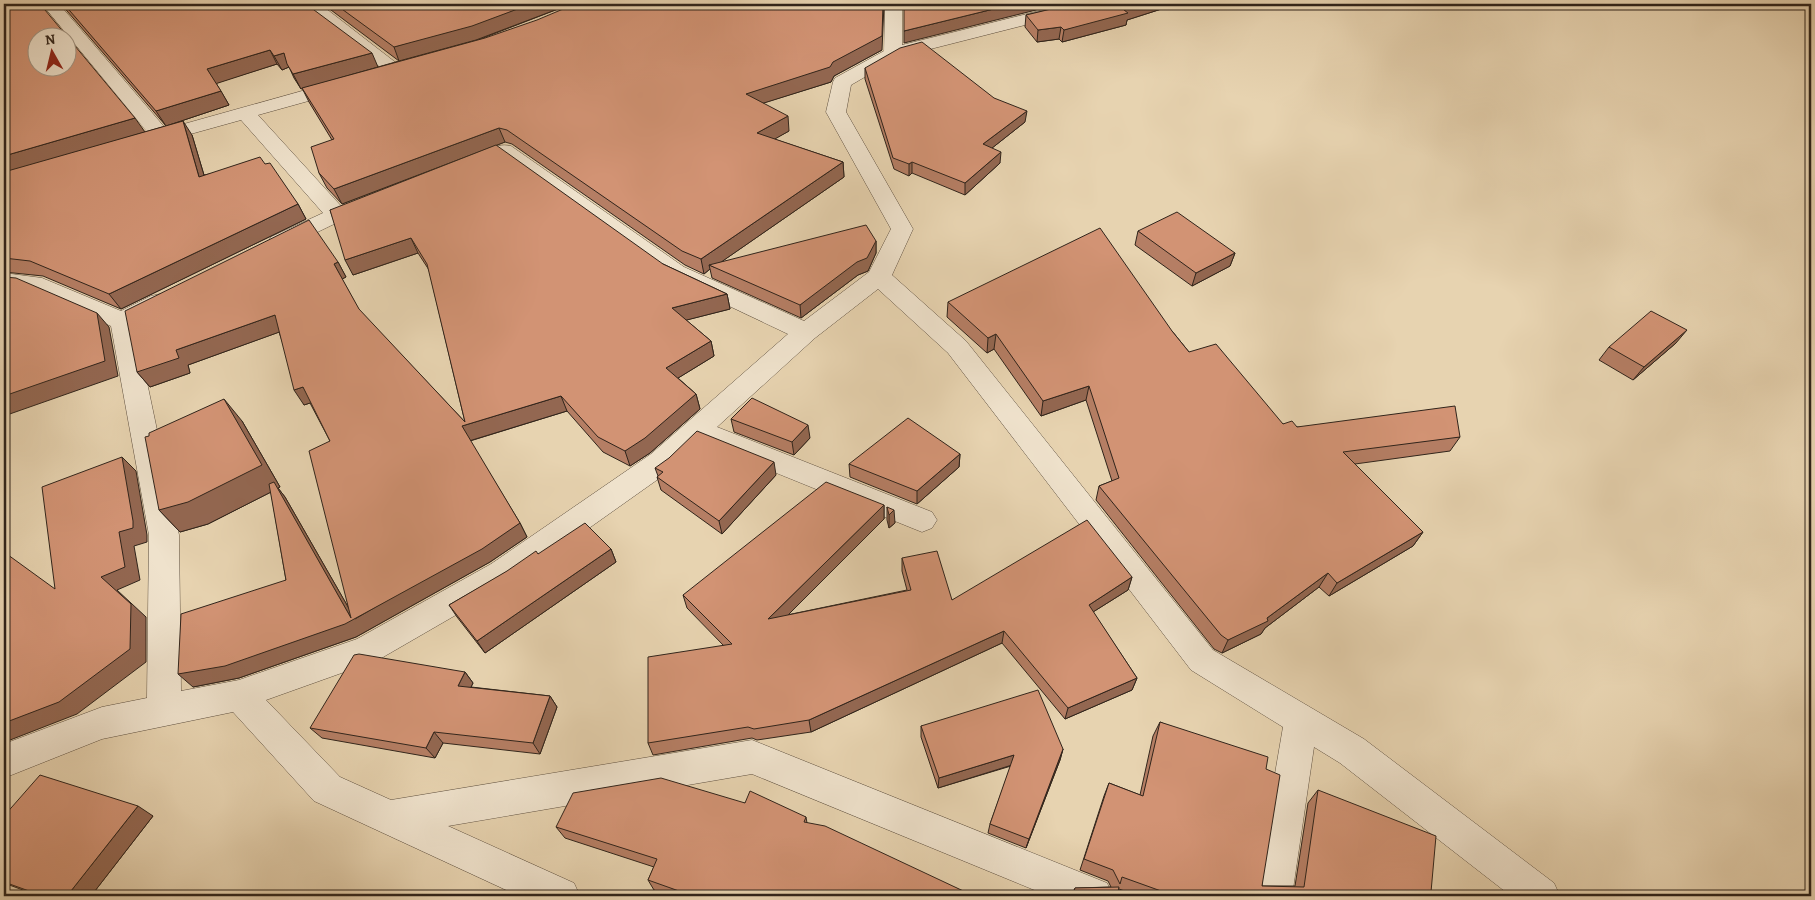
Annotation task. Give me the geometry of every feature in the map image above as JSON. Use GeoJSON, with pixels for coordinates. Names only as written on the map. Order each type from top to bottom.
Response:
{"type":"FeatureCollection","features":[{"type":"Feature","properties":{"kind":"street"},"geometry":{"type":"LineString","coordinates":[[50,4],[161,136]]}},
{"type":"Feature","properties":{"kind":"street"},"geometry":{"type":"LineString","coordinates":[[309,4],[395,69]]}},
{"type":"Feature","properties":{"kind":"street"},"geometry":{"type":"LineString","coordinates":[[893,4],[893,53]]}},
{"type":"Feature","properties":{"kind":"street"},"geometry":{"type":"LineString","coordinates":[[8,756],[102,723],[239,695],[368,650],[502,572],[661,462],[806,332],[879,277],[902,229],[836,112],[842,82],[893,53],[1086,4]]}},
{"type":"Feature","properties":{"kind":"street"},"geometry":{"type":"LineString","coordinates":[[133,144],[414,64]]}},
{"type":"Feature","properties":{"kind":"street"},"geometry":{"type":"LineString","coordinates":[[244,112],[337,215]]}},
{"type":"Feature","properties":{"kind":"street"},"geometry":{"type":"LineString","coordinates":[[448,172],[504,150],[676,272],[806,332]]}},
{"type":"Feature","properties":{"kind":"street"},"geometry":{"type":"LineString","coordinates":[[263,251],[337,215],[383,197]]}},
{"type":"Feature","properties":{"kind":"street"},"geometry":{"type":"LineString","coordinates":[[879,277],[957,347],[1202,660],[1352,751],[1541,896]]}},
{"type":"Feature","properties":{"kind":"street"},"geometry":{"type":"LineString","coordinates":[[4,281],[34,283],[122,321],[184,290]]}},
{"type":"Feature","properties":{"kind":"street"},"geometry":{"type":"LineString","coordinates":[[122,321],[164,535],[164,710]]}},
{"type":"Feature","properties":{"kind":"street"},"geometry":{"type":"LineString","coordinates":[[697,430],[922,520]]}},
{"type":"Feature","properties":{"kind":"street"},"geometry":{"type":"LineString","coordinates":[[239,695],[327,789],[561,896]]}},
{"type":"Feature","properties":{"kind":"street"},"geometry":{"type":"LineString","coordinates":[[1273,896],[1301,720]]}},
{"type":"Feature","properties":{"kind":"street"},"geometry":{"type":"LineString","coordinates":[[389,818],[752,757],[1094,896]]}},
{"type":"Feature","properties":{"kind":"building"},"geometry":{"type":"Polygon","coordinates":[[[4,4],[40,4],[60,28],[28,28],[28,78],[78,78],[78,50],[135,118],[4,156],[4,4]]]}},
{"type":"Feature","properties":{"kind":"building"},"geometry":{"type":"Polygon","coordinates":[[[64,4],[306,4],[372,53],[293,74],[287,64],[284,53],[274,56],[270,50],[207,69],[221,91],[156,111],[64,4]]]}},
{"type":"Feature","properties":{"kind":"building"},"geometry":{"type":"Polygon","coordinates":[[[335,4],[531,4],[472,26],[394,47],[335,4]]]}},
{"type":"Feature","properties":{"kind":"building"},"geometry":{"type":"Polygon","coordinates":[[[575,4],[883,4],[882,36],[833,62],[830,67],[746,94],[788,116],[757,133],[843,162],[701,259],[682,251],[507,130],[499,128],[334,189],[319,173],[311,147],[334,139],[302,88],[485,38],[537,20],[575,4]]]}},
{"type":"Feature","properties":{"kind":"building"},"geometry":{"type":"Polygon","coordinates":[[[904,4],[1014,4],[904,31],[904,4]]]}},
{"type":"Feature","properties":{"kind":"building"},"geometry":{"type":"Polygon","coordinates":[[[1072,4],[1143,4],[1124,10],[1128,13],[1064,30],[1061,27],[1038,30],[1026,15],[1072,4]]]}},
{"type":"Feature","properties":{"kind":"building"},"geometry":{"type":"Polygon","coordinates":[[[922,42],[994,98],[1027,111],[983,144],[1001,152],[965,183],[912,162],[909,164],[893,158],[865,68],[900,48],[922,42]]]}},
{"type":"Feature","properties":{"kind":"building"},"geometry":{"type":"Polygon","coordinates":[[[183,121],[199,177],[260,157],[265,164],[270,163],[298,204],[109,294],[30,261],[4,258],[4,172],[183,121]]]}},
{"type":"Feature","properties":{"kind":"building"},"geometry":{"type":"Polygon","coordinates":[[[496,145],[663,264],[727,294],[672,308],[711,341],[666,368],[696,394],[645,438],[625,451],[598,437],[561,396],[462,426],[520,523],[482,549],[345,624],[225,666],[178,674],[181,614],[286,580],[269,484],[274,482],[351,618],[309,451],[330,441],[303,387],[294,390],[275,315],[176,350],[179,358],[137,372],[125,311],[309,220],[338,262],[334,264],[359,309],[465,422],[427,264],[411,238],[345,260],[330,210],[496,145]]]}},
{"type":"Feature","properties":{"kind":"building"},"geometry":{"type":"Polygon","coordinates":[[[1177,212],[1235,253],[1196,273],[1138,231],[1177,212]]]}},
{"type":"Feature","properties":{"kind":"building"},"geometry":{"type":"Polygon","coordinates":[[[866,225],[876,241],[867,258],[857,262],[800,305],[709,265],[866,225]]]}},
{"type":"Feature","properties":{"kind":"building"},"geometry":{"type":"Polygon","coordinates":[[[1100,228],[1172,331],[1189,352],[1216,344],[1283,424],[1292,421],[1297,427],[1455,406],[1460,437],[1343,452],[1423,532],[1337,583],[1328,573],[1267,618],[1268,621],[1228,640],[1221,635],[1099,486],[1119,478],[1089,386],[1043,401],[996,334],[988,338],[948,302],[1100,228]]]}},
{"type":"Feature","properties":{"kind":"building"},"geometry":{"type":"Polygon","coordinates":[[[4,277],[16,278],[97,313],[105,361],[4,396],[4,277]]]}},
{"type":"Feature","properties":{"kind":"building"},"geometry":{"type":"Polygon","coordinates":[[[1651,311],[1687,330],[1644,367],[1609,347],[1651,311]]]}},
{"type":"Feature","properties":{"kind":"building"},"geometry":{"type":"Polygon","coordinates":[[[752,398],[808,425],[792,442],[731,419],[752,398]]]}},
{"type":"Feature","properties":{"kind":"building"},"geometry":{"type":"Polygon","coordinates":[[[224,399],[262,465],[188,502],[159,510],[145,437],[149,436],[149,433],[224,399]]]}},
{"type":"Feature","properties":{"kind":"building"},"geometry":{"type":"Polygon","coordinates":[[[908,418],[960,454],[917,491],[849,464],[908,418]]]}},
{"type":"Feature","properties":{"kind":"building"},"geometry":{"type":"Polygon","coordinates":[[[697,431],[774,462],[719,521],[657,477],[663,472],[655,468],[669,458],[697,431]]]}},
{"type":"Feature","properties":{"kind":"building"},"geometry":{"type":"Polygon","coordinates":[[[122,457],[133,528],[119,532],[125,567],[101,577],[131,604],[130,649],[59,702],[4,723],[4,552],[55,589],[42,487],[122,457]]]}},
{"type":"Feature","properties":{"kind":"building"},"geometry":{"type":"Polygon","coordinates":[[[826,482],[884,505],[768,619],[911,590],[902,558],[937,551],[952,600],[1087,520],[1132,577],[1089,605],[1137,678],[1068,708],[1004,631],[809,720],[754,729],[748,727],[648,743],[648,657],[732,644],[683,595],[826,482]]]}},
{"type":"Feature","properties":{"kind":"building"},"geometry":{"type":"Polygon","coordinates":[[[887,507],[894,510],[889,515],[887,507]]]}},
{"type":"Feature","properties":{"kind":"building"},"geometry":{"type":"Polygon","coordinates":[[[585,523],[611,549],[477,641],[449,605],[507,571],[536,551],[538,554],[585,523]]]}},
{"type":"Feature","properties":{"kind":"building"},"geometry":{"type":"Polygon","coordinates":[[[359,654],[465,672],[458,686],[550,696],[533,743],[434,732],[426,748],[310,728],[354,655],[359,654]]]}},
{"type":"Feature","properties":{"kind":"building"},"geometry":{"type":"Polygon","coordinates":[[[1038,690],[1063,749],[1029,839],[990,824],[1014,755],[939,778],[921,726],[1038,690]]]}},
{"type":"Feature","properties":{"kind":"building"},"geometry":{"type":"Polygon","coordinates":[[[1160,722],[1268,757],[1266,769],[1280,775],[1262,886],[1304,887],[1318,790],[1436,836],[1431,892],[1442,896],[1175,896],[1122,877],[1120,884],[1113,870],[1084,859],[1109,783],[1143,796],[1160,722]]]}},
{"type":"Feature","properties":{"kind":"building"},"geometry":{"type":"Polygon","coordinates":[[[40,775],[138,806],[67,896],[43,896],[4,882],[4,816],[40,775]]]}},
{"type":"Feature","properties":{"kind":"building"},"geometry":{"type":"Polygon","coordinates":[[[661,778],[745,803],[750,791],[806,817],[804,822],[825,826],[974,896],[693,896],[648,880],[657,859],[556,827],[573,793],[661,778]]]}},
{"type":"Feature","properties":{"kind":"building"},"geometry":{"type":"Polygon","coordinates":[[[1119,887],[1117,896],[1072,896],[1075,888],[1119,887]]]}}]}
